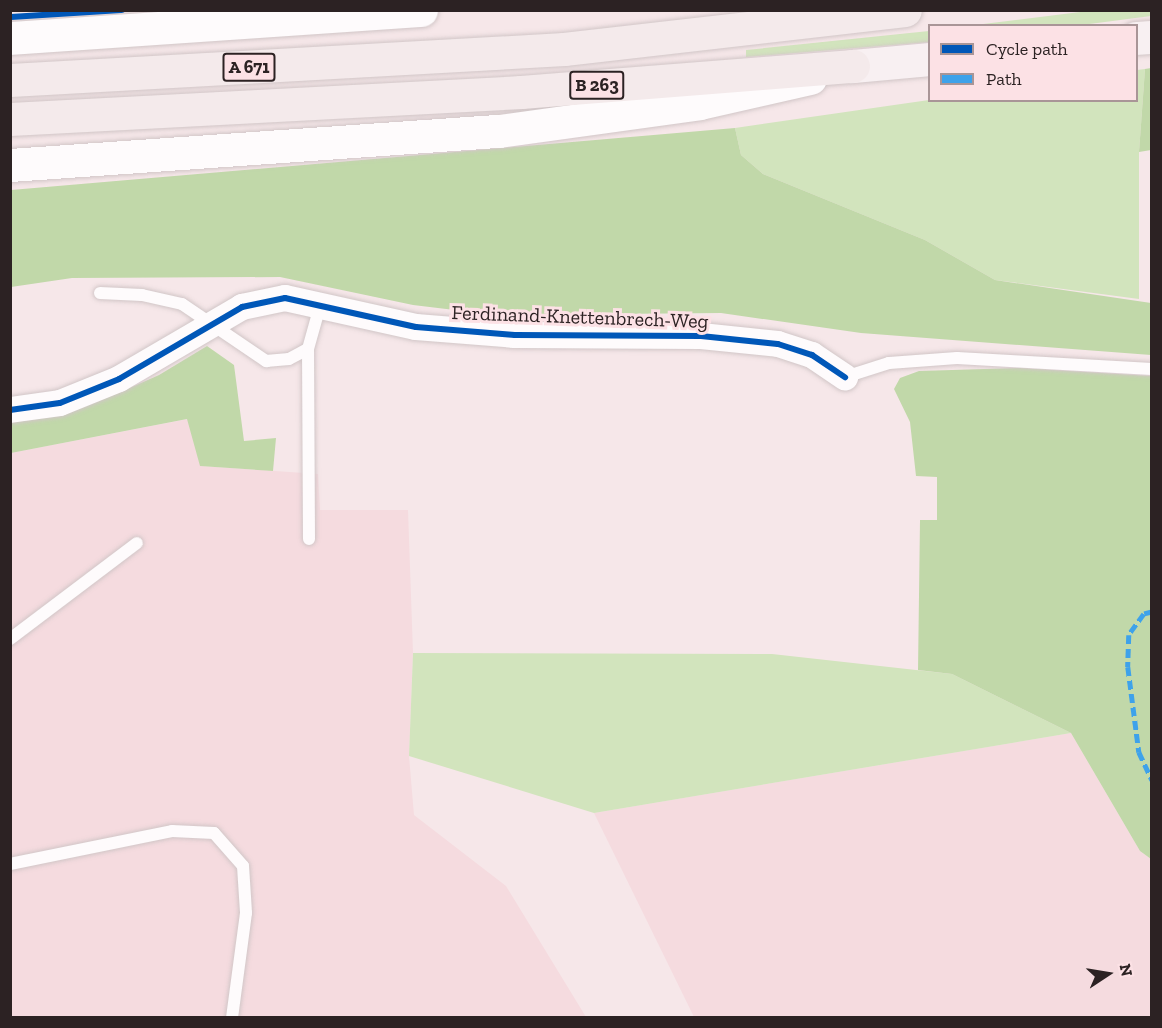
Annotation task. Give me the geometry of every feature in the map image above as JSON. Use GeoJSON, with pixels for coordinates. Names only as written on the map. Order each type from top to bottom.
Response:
{"type":"FeatureCollection","features":[{"type":"Feature","properties":{"kind":"highway","name":"A 671"},"geometry":{"type":"LineString","coordinates":[[10,80],[564,48],[905,10]]}},
{"type":"Feature","properties":{"kind":"highway","name":"B 263"},"geometry":{"type":"LineString","coordinates":[[341,101],[521,92],[853,66]]}},
{"type":"Feature","properties":{"kind":"highway","name":"A 671"},"geometry":{"type":"LineString","coordinates":[[10,119],[341,101]]}},
{"type":"Feature","properties":{"kind":"main road"},"geometry":{"type":"LineString","coordinates":[[10,38],[421,10]]}},
{"type":"Feature","properties":{"kind":"main road","name":"B 263"},"geometry":{"type":"LineString","coordinates":[[10,165],[499,131],[582,122],[729,98],[853,66],[928,59]]}},
{"type":"Feature","properties":{"kind":"street","name":"Ferdinand-Knettenbrech-Weg"},"geometry":{"type":"LineString","coordinates":[[10,410],[60,403],[119,379],[208,324],[242,307],[285,298],[416,327],[515,335],[700,336],[778,344],[812,355],[845,377]]}},
{"type":"Feature","properties":{"kind":"lane"},"geometry":{"type":"LineString","coordinates":[[100,293],[142,295],[182,304],[208,324],[266,361],[289,360],[308,349]]}},
{"type":"Feature","properties":{"kind":"lane"},"geometry":{"type":"LineString","coordinates":[[309,539],[308,349],[320,306]]}},
{"type":"Feature","properties":{"kind":"lane"},"geometry":{"type":"LineString","coordinates":[[845,377],[889,363],[957,358],[1152,369]]}},
{"type":"Feature","properties":{"kind":"lane"},"geometry":{"type":"LineString","coordinates":[[10,639],[137,543]]}},
{"type":"Feature","properties":{"kind":"lane"},"geometry":{"type":"LineString","coordinates":[[10,864],[172,831],[214,833],[243,866],[246,913],[232,1017]]}},
{"type":"Feature","properties":{"kind":"shaded area"},"geometry":{"type":"Polygon","coordinates":[[[188,419],[201,466],[318,474],[320,510],[408,510],[413,653],[409,756],[414,815],[506,886],[586,1017],[11,1018],[11,453],[188,419]]]}},
{"type":"Feature","properties":{"kind":"shaded area"},"geometry":{"type":"Polygon","coordinates":[[[1071,733],[1140,851],[1151,859],[1151,1017],[694,1017],[594,813],[1071,733]]]}},
{"type":"Feature","properties":{"kind":"green space"},"geometry":{"type":"Polygon","coordinates":[[[1088,11],[1151,11],[1151,16],[1089,24],[983,24],[1088,11]]]}},
{"type":"Feature","properties":{"kind":"green space"},"geometry":{"type":"Polygon","coordinates":[[[928,31],[928,42],[746,57],[746,50],[928,31]]]}},
{"type":"Feature","properties":{"kind":"green space"},"geometry":{"type":"Polygon","coordinates":[[[1151,68],[1151,150],[1139,152],[1145,69],[1151,68]]]}},
{"type":"Feature","properties":{"kind":"green space"},"geometry":{"type":"Polygon","coordinates":[[[1145,69],[1139,152],[1139,299],[995,280],[925,240],[763,174],[741,155],[735,128],[928,100],[928,102],[1138,102],[1138,70],[1145,69]]]}},
{"type":"Feature","properties":{"kind":"green space"},"geometry":{"type":"Polygon","coordinates":[[[735,128],[741,155],[763,174],[925,240],[995,280],[1151,303],[1151,355],[861,333],[721,313],[496,315],[413,305],[280,277],[72,278],[11,287],[11,190],[735,128]]]}},
{"type":"Feature","properties":{"kind":"green space"},"geometry":{"type":"Polygon","coordinates":[[[207,346],[234,365],[244,441],[276,438],[273,471],[200,466],[187,419],[11,453],[11,423],[63,414],[123,391],[159,375],[207,346]]]}},
{"type":"Feature","properties":{"kind":"green space"},"geometry":{"type":"Polygon","coordinates":[[[1020,368],[1151,376],[1151,859],[1140,851],[1071,733],[952,674],[918,670],[920,520],[937,520],[937,477],[916,476],[910,422],[894,389],[900,378],[919,371],[1020,368]]]}},
{"type":"Feature","properties":{"kind":"green space"},"geometry":{"type":"Polygon","coordinates":[[[413,653],[772,654],[952,674],[1071,733],[594,813],[409,756],[413,653]]]}},
{"type":"Feature","properties":{"kind":"marked path"},"geometry":{"type":"LineString","coordinates":[[1152,612],[1144,614],[1129,635],[1128,667],[1139,752],[1152,780]]}},
{"type":"Feature","properties":{"kind":"cycle path"},"geometry":{"type":"LineString","coordinates":[[10,17],[122,10]]}},
{"type":"Feature","properties":{"kind":"cycle path"},"geometry":{"type":"LineString","coordinates":[[10,410],[60,403],[119,379],[242,307],[285,298],[416,327],[515,335],[701,336],[778,344],[812,355],[845,377]]}}]}
